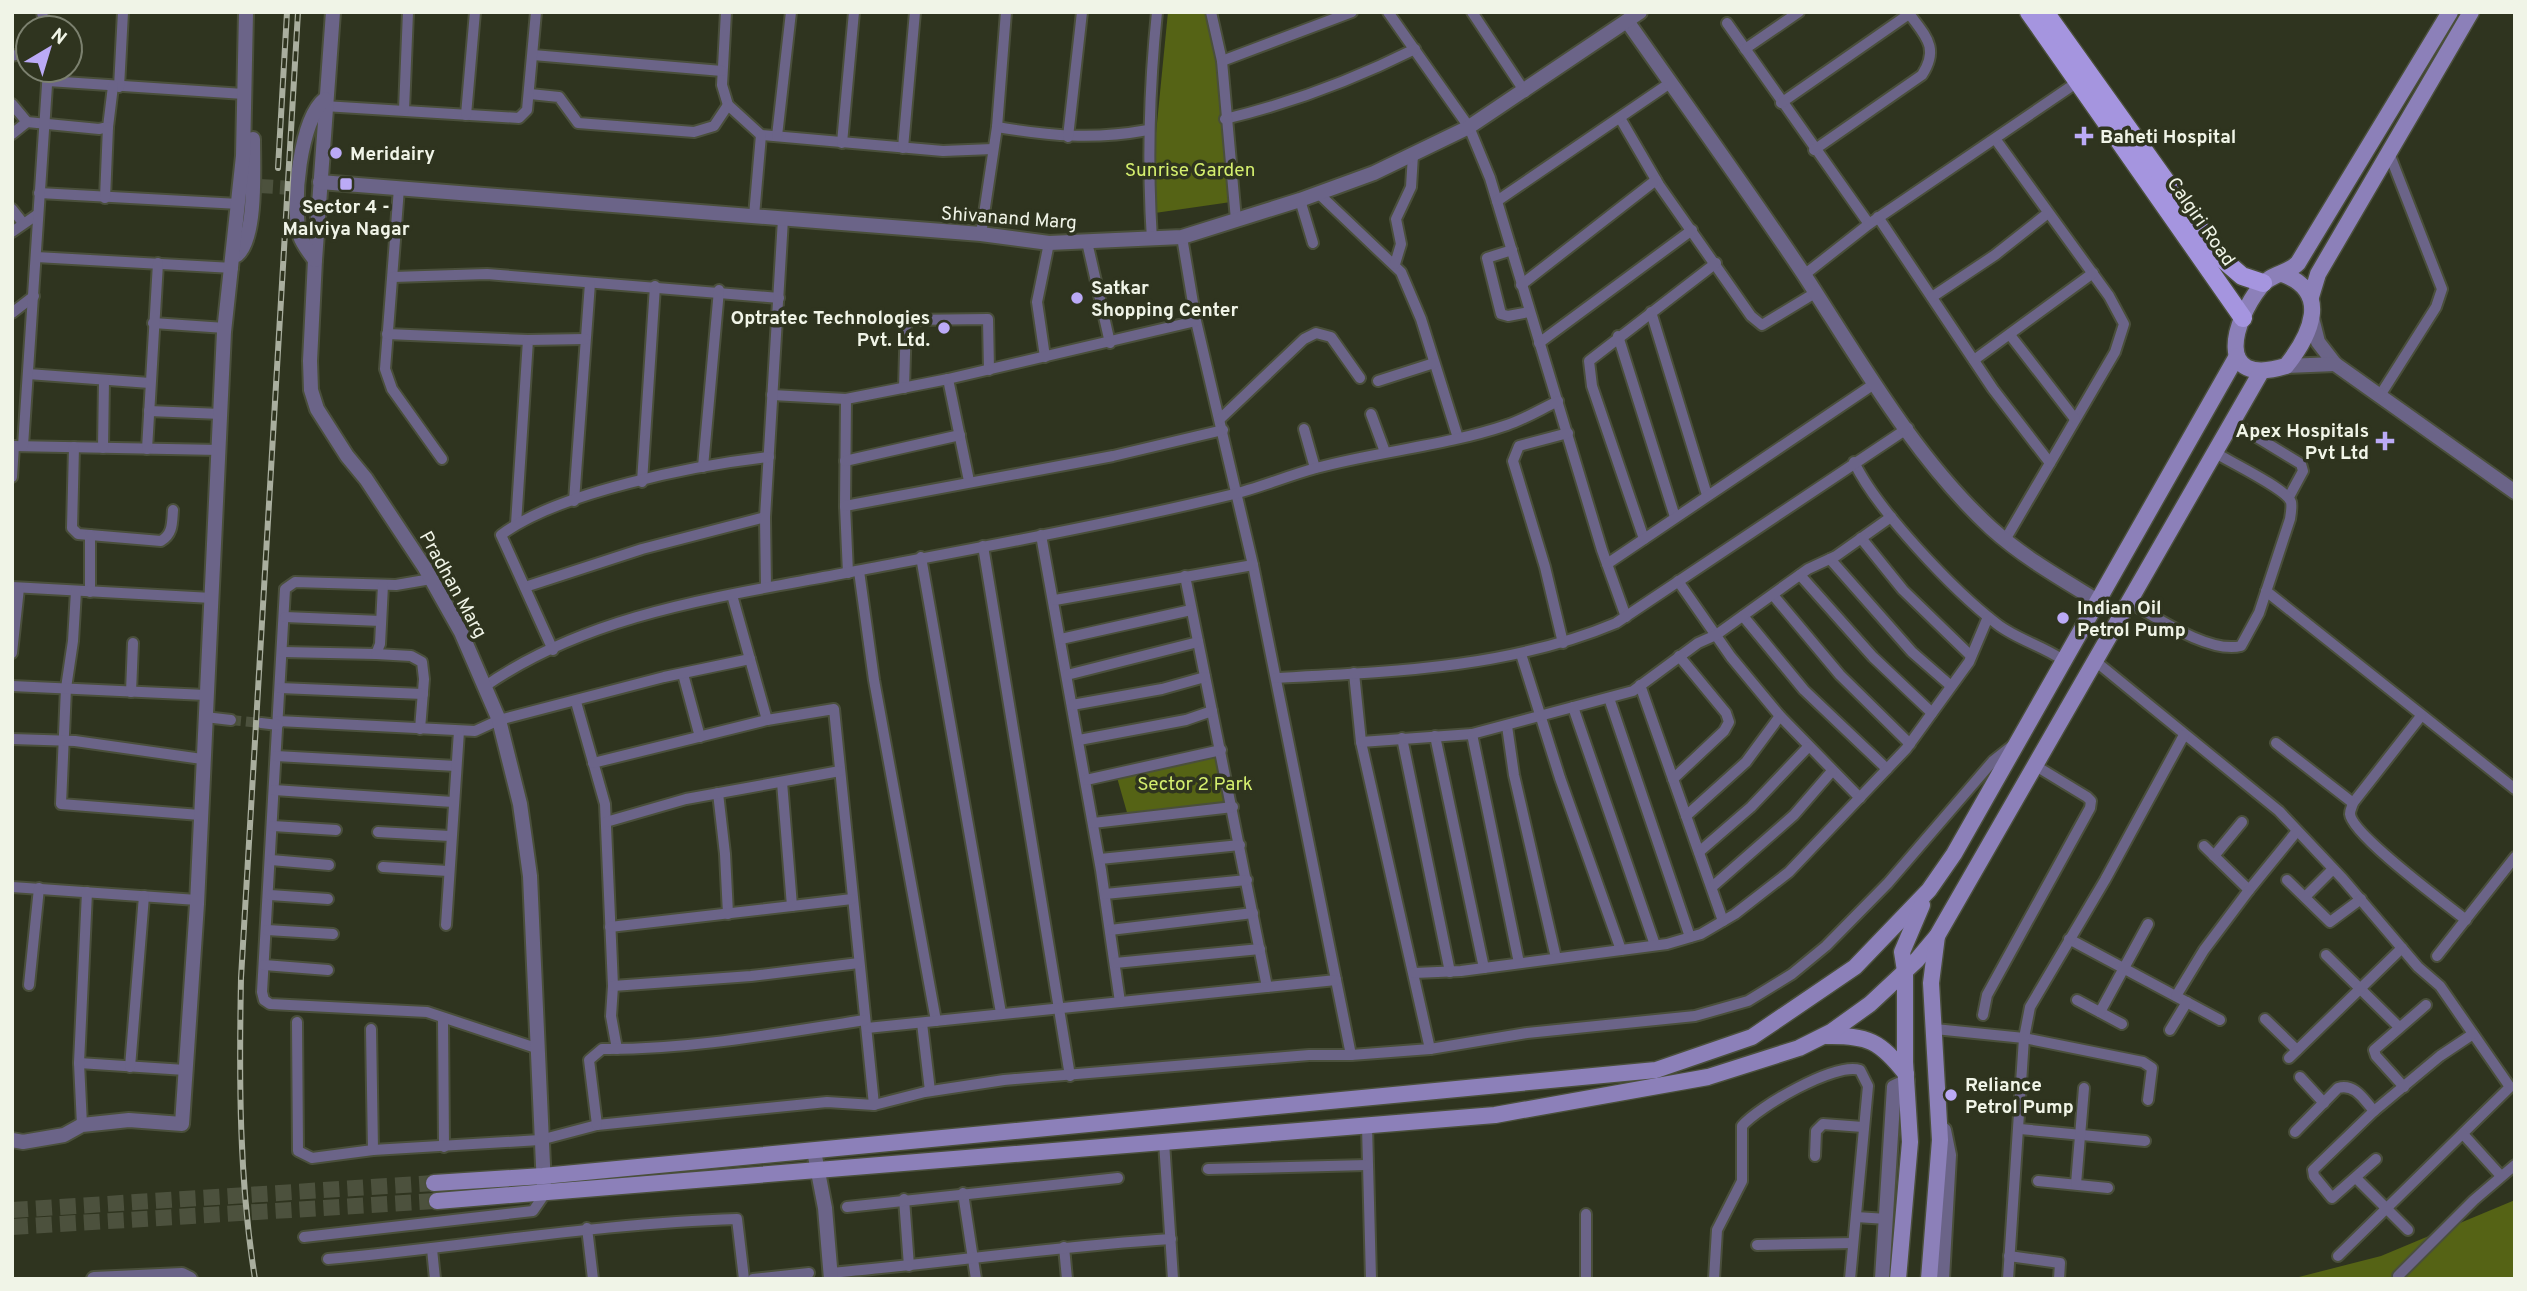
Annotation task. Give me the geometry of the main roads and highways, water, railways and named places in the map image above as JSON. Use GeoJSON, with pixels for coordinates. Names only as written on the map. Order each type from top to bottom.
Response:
{"type":"FeatureCollection","features":[{"type":"Feature","properties":{"kind":"main road","name":"Calgiri Road"},"geometry":{"type":"LineString","coordinates":[[2029,12],[2084,77],[2220,257],[2242,276],[2263,283]]}},
{"type":"Feature","properties":{"kind":"main road","name":"Calgiri Road"},"geometry":{"type":"LineString","coordinates":[[2045,12],[2084,77],[2244,318]]}},
{"type":"Feature","properties":{"kind":"main road"},"geometry":{"type":"LineString","coordinates":[[2450,12],[2298,263],[2263,283],[2233,341],[2237,356],[2250,369],[2261,372],[2286,366],[2312,318],[2311,298],[2318,274],[2471,12]]}},
{"type":"Feature","properties":{"kind":"main road"},"geometry":{"type":"LineString","coordinates":[[2282,274],[2303,284],[2311,298]]}},
{"type":"Feature","properties":{"kind":"main road"},"geometry":{"type":"LineString","coordinates":[[434,1183],[543,1176],[814,1151],[1656,1070],[1752,1037],[1826,988],[1872,952],[1929,890],[1954,854],[2237,356]]}},
{"type":"Feature","properties":{"kind":"main road"},"geometry":{"type":"LineString","coordinates":[[437,1201],[544,1195],[1495,1115],[1708,1077],[1763,1061],[1823,1036],[1859,1012],[1910,966],[1937,936],[2127,601],[2261,372]]}},
{"type":"Feature","properties":{"kind":"main road"},"geometry":{"type":"LineString","coordinates":[[1902,952],[1929,890]]}},
{"type":"Feature","properties":{"kind":"main road"},"geometry":{"type":"LineString","coordinates":[[1929,1279],[1941,1140],[1931,983],[1937,936]]}},
{"type":"Feature","properties":{"kind":"main road"},"geometry":{"type":"LineString","coordinates":[[1872,952],[1902,952]]}},
{"type":"Feature","properties":{"kind":"main road"},"geometry":{"type":"LineString","coordinates":[[1902,952],[1910,966],[1931,983]]}},
{"type":"Feature","properties":{"kind":"main road"},"geometry":{"type":"LineString","coordinates":[[1898,1279],[1910,1142],[1907,1078],[1910,966]]}},
{"type":"Feature","properties":{"kind":"main road"},"geometry":{"type":"LineString","coordinates":[[1823,1036],[1857,1035],[1873,1040],[1907,1078]]}},
{"type":"Feature","properties":{"kind":"main road"},"geometry":{"type":"LineString","coordinates":[[1910,1142],[1941,1140]]}},
{"type":"Feature","properties":{"kind":"tunnel"},"geometry":{"type":"LineString","coordinates":[[259,186],[292,188]]}},
{"type":"Feature","properties":{"kind":"tunnel"},"geometry":{"type":"LineString","coordinates":[[231,720],[261,723]]}},
{"type":"Feature","properties":{"kind":"tunnel"},"geometry":{"type":"LineString","coordinates":[[12,1210],[434,1183]]}},
{"type":"Feature","properties":{"kind":"tunnel"},"geometry":{"type":"LineString","coordinates":[[12,1227],[437,1201]]}},
{"type":"Feature","properties":{"kind":"railway"},"geometry":{"type":"LineString","coordinates":[[278,168],[287,12]]}},
{"type":"Feature","properties":{"kind":"railway"},"geometry":{"type":"LineString","coordinates":[[255,1279],[241,1129],[241,978],[298,12]]}},
{"type":"Feature","properties":{"kind":"place","name":"Baheti Hospital"},"geometry":{"type":"Point","coordinates":[2084,136]}},
{"type":"Feature","properties":{"kind":"place","name":"Meridairy"},"geometry":{"type":"Point","coordinates":[336,153]}},
{"type":"Feature","properties":{"kind":"place","name":"Sector 4 - Malviya Nagar"},"geometry":{"type":"Point","coordinates":[346,184]}},
{"type":"Feature","properties":{"kind":"place","name":"Satkar Shopping Center"},"geometry":{"type":"Point","coordinates":[1077,298]}},
{"type":"Feature","properties":{"kind":"place","name":"Optratec Technologies Pvt. Ltd."},"geometry":{"type":"Point","coordinates":[944,328]}},
{"type":"Feature","properties":{"kind":"place","name":"Apex Hospitals Pvt Ltd"},"geometry":{"type":"Point","coordinates":[2385,441]}},
{"type":"Feature","properties":{"kind":"place","name":"Indian Oil Petrol Pump"},"geometry":{"type":"Point","coordinates":[2063,618]}},
{"type":"Feature","properties":{"kind":"place","name":"Reliance Petrol Pump"},"geometry":{"type":"Point","coordinates":[1951,1095]}},
{"type":"Feature","properties":{"kind":"park label","name":"Sunrise Garden"},"geometry":{"type":"Point","coordinates":[1190,169]}},
{"type":"Feature","properties":{"kind":"park label","name":"Sector 2 Park"},"geometry":{"type":"Point","coordinates":[1195,783]}}]}
